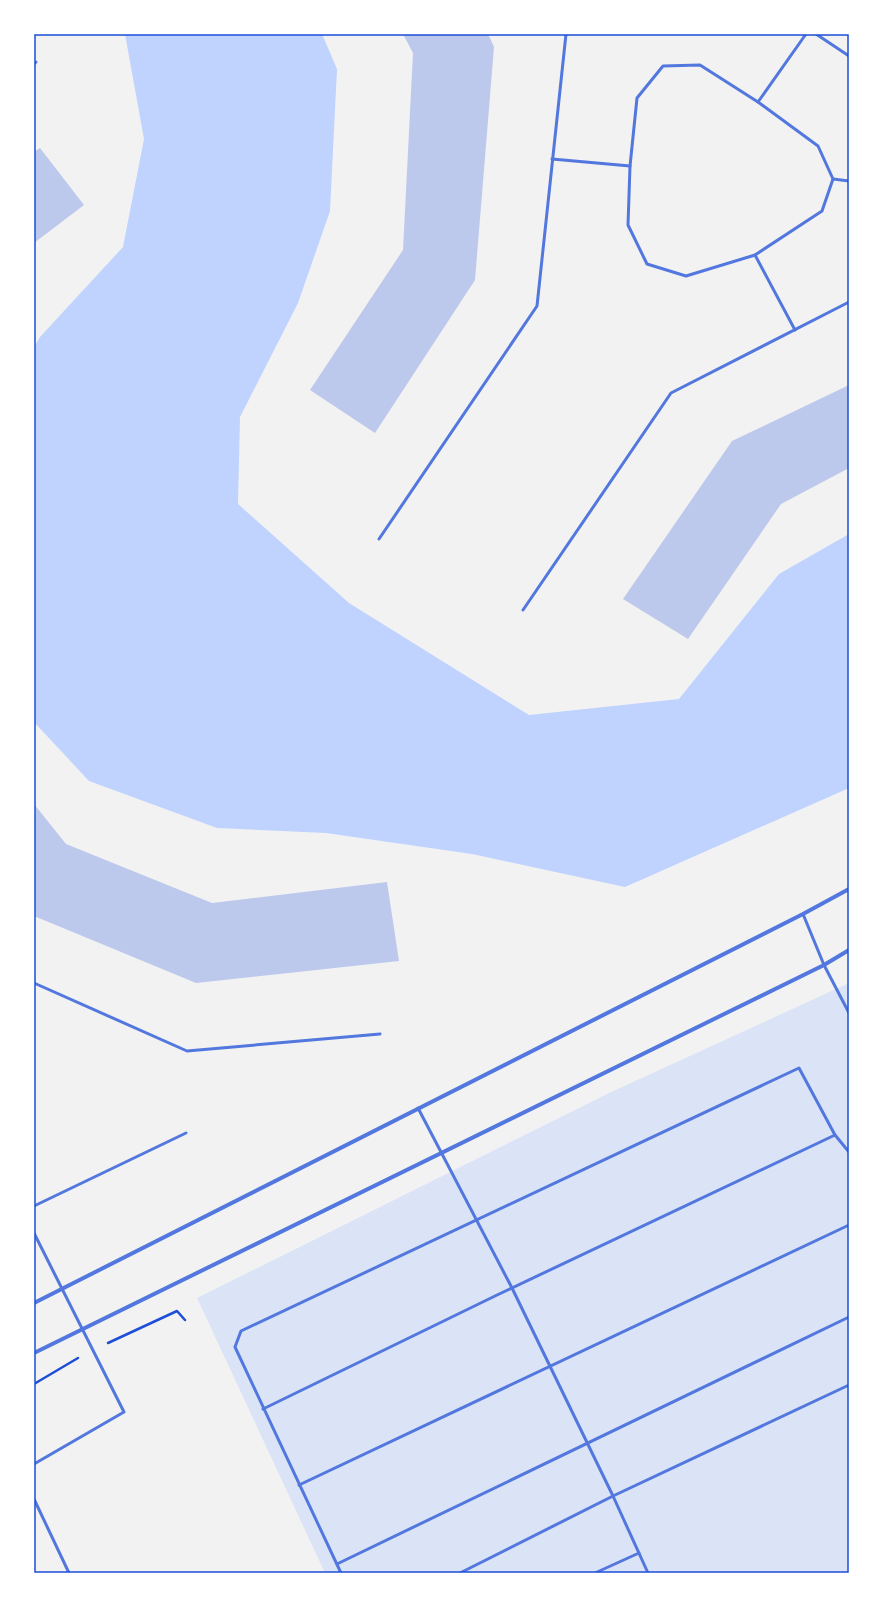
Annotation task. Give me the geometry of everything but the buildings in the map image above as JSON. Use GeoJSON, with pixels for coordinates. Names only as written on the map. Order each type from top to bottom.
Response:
{"type":"FeatureCollection","features":[{"type":"Feature","properties":{"kind":"street"},"geometry":{"type":"LineString","coordinates":[[34,1303],[803,914],[849,889]]}},
{"type":"Feature","properties":{"kind":"street"},"geometry":{"type":"LineString","coordinates":[[34,1353],[824,965],[849,950]]}},
{"type":"Feature","properties":{"kind":"lane"},"geometry":{"type":"LineString","coordinates":[[379,540],[537,306],[566,34]]}},
{"type":"Feature","properties":{"kind":"lane"},"geometry":{"type":"LineString","coordinates":[[758,102],[806,34]]}},
{"type":"Feature","properties":{"kind":"lane"},"geometry":{"type":"LineString","coordinates":[[816,34],[849,56]]}},
{"type":"Feature","properties":{"kind":"lane"},"geometry":{"type":"LineString","coordinates":[[700,65],[758,102],[818,146],[832,180],[822,211],[755,255],[686,276],[647,264],[628,225],[630,166],[637,98],[663,66],[700,65]]}},
{"type":"Feature","properties":{"kind":"lane"},"geometry":{"type":"LineString","coordinates":[[552,159],[630,166]]}},
{"type":"Feature","properties":{"kind":"lane"},"geometry":{"type":"LineString","coordinates":[[832,180],[849,181]]}},
{"type":"Feature","properties":{"kind":"lane"},"geometry":{"type":"LineString","coordinates":[[755,255],[795,330]]}},
{"type":"Feature","properties":{"kind":"lane"},"geometry":{"type":"LineString","coordinates":[[522,610],[672,393],[849,302]]}},
{"type":"Feature","properties":{"kind":"lane"},"geometry":{"type":"LineString","coordinates":[[803,914],[824,965],[849,1013]]}},
{"type":"Feature","properties":{"kind":"lane"},"geometry":{"type":"LineString","coordinates":[[34,983],[186,1050],[380,1034]]}},
{"type":"Feature","properties":{"kind":"lane"},"geometry":{"type":"LineString","coordinates":[[341,1573],[235,1347],[241,1331],[799,1068],[835,1135],[849,1152]]}},
{"type":"Feature","properties":{"kind":"lane"},"geometry":{"type":"LineString","coordinates":[[418,1108],[512,1288],[613,1496],[648,1573]]}},
{"type":"Feature","properties":{"kind":"lane"},"geometry":{"type":"LineString","coordinates":[[34,1206],[186,1133]]}},
{"type":"Feature","properties":{"kind":"lane"},"geometry":{"type":"LineString","coordinates":[[263,1409],[512,1288],[835,1135]]}},
{"type":"Feature","properties":{"kind":"lane"},"geometry":{"type":"LineString","coordinates":[[299,1485],[849,1226]]}},
{"type":"Feature","properties":{"kind":"lane"},"geometry":{"type":"LineString","coordinates":[[34,1234],[124,1412],[34,1464]]}},
{"type":"Feature","properties":{"kind":"lane"},"geometry":{"type":"LineString","coordinates":[[337,1564],[849,1317]]}},
{"type":"Feature","properties":{"kind":"lane"},"geometry":{"type":"LineString","coordinates":[[460,1573],[613,1496],[849,1385]]}},
{"type":"Feature","properties":{"kind":"lane"},"geometry":{"type":"LineString","coordinates":[[34,1499],[69,1573]]}},
{"type":"Feature","properties":{"kind":"lane"},"geometry":{"type":"LineString","coordinates":[[595,1573],[639,1553]]}},
{"type":"Feature","properties":{"kind":"path"},"geometry":{"type":"LineString","coordinates":[[34,1384],[92,1350],[177,1310],[185,1320]]}},
{"type":"Feature","properties":{"kind":"shaded area"},"geometry":{"type":"Polygon","coordinates":[[[849,983],[849,1573],[325,1573],[197,1298],[609,1093],[849,983]]]}},
{"type":"Feature","properties":{"kind":"water"},"geometry":{"type":"Polygon","coordinates":[[[125,34],[322,34],[337,69],[330,211],[298,303],[240,417],[238,504],[349,603],[529,715],[679,699],[779,574],[849,534],[849,788],[625,887],[472,854],[326,833],[217,828],[89,781],[34,722],[34,347],[40,337],[123,247],[144,139],[125,34]]]}}]}
